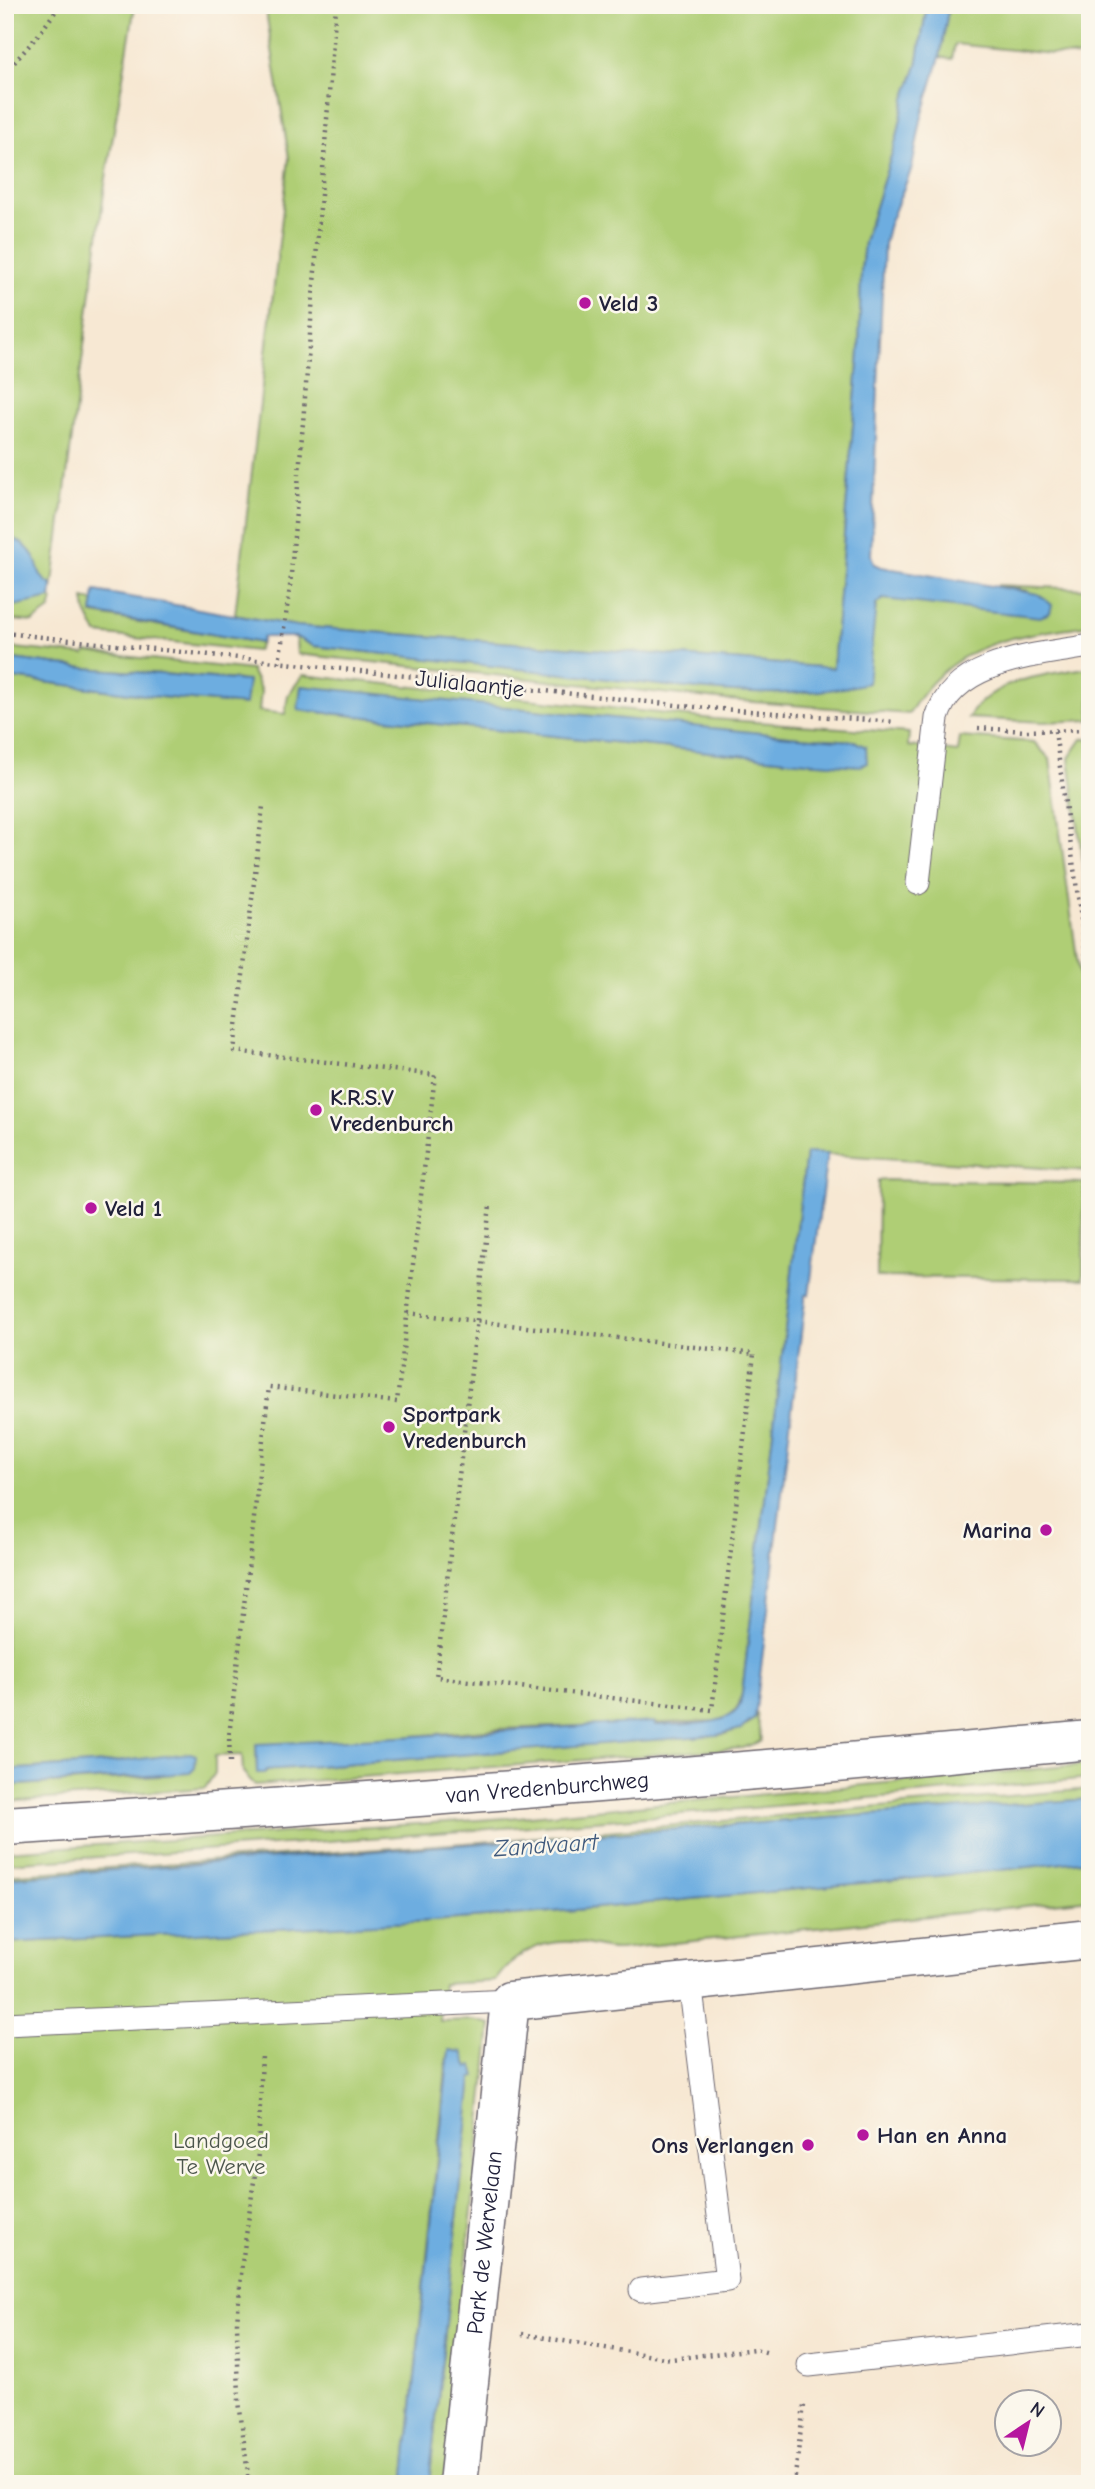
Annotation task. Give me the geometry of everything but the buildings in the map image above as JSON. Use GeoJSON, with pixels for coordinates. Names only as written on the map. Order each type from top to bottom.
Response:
{"type":"FeatureCollection","features":[{"type":"Feature","properties":{"kind":"street","name":"van Vredenburchweg"},"geometry":{"type":"LineString","coordinates":[[5,1826],[232,1812],[759,1771],[1090,1740]]}},
{"type":"Feature","properties":{"kind":"street"},"geometry":{"type":"LineString","coordinates":[[510,2001],[1090,1939]]}},
{"type":"Feature","properties":{"kind":"street","name":"Park de Wervelaan"},"geometry":{"type":"LineString","coordinates":[[458,2484],[510,2001]]}},
{"type":"Feature","properties":{"kind":"lane"},"geometry":{"type":"LineString","coordinates":[[918,883],[936,726],[943,702],[973,675],[1005,662],[1090,646]]}},
{"type":"Feature","properties":{"kind":"lane"},"geometry":{"type":"LineString","coordinates":[[641,2290],[727,2280],[690,1982]]}},
{"type":"Feature","properties":{"kind":"lane"},"geometry":{"type":"LineString","coordinates":[[5,2024],[510,2001]]}},
{"type":"Feature","properties":{"kind":"lane"},"geometry":{"type":"LineString","coordinates":[[809,2365],[1090,2334]]}},
{"type":"Feature","properties":{"kind":"path"},"geometry":{"type":"LineString","coordinates":[[5,73],[60,5]]}},
{"type":"Feature","properties":{"kind":"path"},"geometry":{"type":"LineString","coordinates":[[279,663],[290,587],[336,5]]}},
{"type":"Feature","properties":{"kind":"path","name":"Julialaantje"},"geometry":{"type":"LineString","coordinates":[[5,633],[695,707],[936,726],[1090,730]]}},
{"type":"Feature","properties":{"kind":"path"},"geometry":{"type":"LineString","coordinates":[[1055,731],[1090,984]]}},
{"type":"Feature","properties":{"kind":"path"},"geometry":{"type":"LineString","coordinates":[[232,1812],[229,1736],[269,1387],[397,1402],[435,1075],[234,1051],[263,806]]}},
{"type":"Feature","properties":{"kind":"path"},"geometry":{"type":"LineString","coordinates":[[408,1313],[477,1322],[754,1354],[712,1710],[436,1677],[477,1322],[491,1205]]}},
{"type":"Feature","properties":{"kind":"path"},"geometry":{"type":"LineString","coordinates":[[249,2484],[239,2401],[237,2323],[242,2263],[258,2154],[262,2076],[261,2012]]}},
{"type":"Feature","properties":{"kind":"path"},"geometry":{"type":"LineString","coordinates":[[475,2326],[671,2359],[755,2349],[809,2365],[794,2484]]}},
{"type":"Feature","properties":{"kind":"green space"},"geometry":{"type":"Polygon","coordinates":[[[5,5],[135,5],[105,184],[51,598],[53,600],[50,610],[33,622],[5,619],[5,5]]]}},
{"type":"Feature","properties":{"kind":"green space","name":"Veld 3"},"geometry":{"type":"Polygon","coordinates":[[[265,5],[927,5],[917,66],[864,242],[859,352],[833,668],[297,626],[235,615],[289,158],[265,5]]]}},
{"type":"Feature","properties":{"kind":"green space"},"geometry":{"type":"Polygon","coordinates":[[[949,5],[1090,5],[1090,58],[955,44],[952,59],[940,57],[949,5]]]}},
{"type":"Feature","properties":{"kind":"green space"},"geometry":{"type":"Polygon","coordinates":[[[997,585],[1086,589],[1090,625],[1035,633],[986,646],[944,671],[909,714],[728,700],[297,654],[296,637],[314,646],[721,691],[868,683],[873,617],[878,601],[887,598],[1028,591],[997,585]]]}},
{"type":"Feature","properties":{"kind":"green space"},"geometry":{"type":"Polygon","coordinates":[[[84,599],[94,601],[92,614],[261,643],[257,651],[97,634],[86,612],[84,599]]]}},
{"type":"Feature","properties":{"kind":"green space","name":"Sportpark Vredenburch"},"geometry":{"type":"Polygon","coordinates":[[[5,647],[85,655],[86,652],[251,670],[261,691],[259,711],[285,714],[288,695],[303,675],[714,719],[909,733],[908,746],[958,752],[960,737],[1034,742],[1050,759],[1090,1055],[1090,1171],[806,1153],[742,1693],[734,1712],[716,1721],[497,1729],[256,1745],[257,1773],[265,1773],[267,1770],[726,1734],[748,1725],[757,1714],[761,1741],[742,1748],[255,1785],[243,1772],[242,1755],[215,1756],[215,1773],[205,1788],[5,1802],[5,1786],[160,1776],[194,1754],[5,1770],[5,677],[245,705],[240,680],[85,668],[5,658],[5,647]],[[301,687],[299,710],[817,763],[854,741],[301,687]]]}},
{"type":"Feature","properties":{"kind":"green space"},"geometry":{"type":"Polygon","coordinates":[[[1090,667],[1090,720],[1044,722],[968,718],[979,704],[1006,686],[1039,676],[1090,667]]]}},
{"type":"Feature","properties":{"kind":"green space"},"geometry":{"type":"Polygon","coordinates":[[[1090,738],[1090,916],[1069,758],[1082,739],[1090,738]]]}},
{"type":"Feature","properties":{"kind":"green space"},"geometry":{"type":"Polygon","coordinates":[[[878,1180],[1084,1183],[1083,1279],[877,1277],[878,1180]]]}},
{"type":"Feature","properties":{"kind":"green space"},"geometry":{"type":"Polygon","coordinates":[[[1090,1764],[1090,1778],[548,1825],[5,1863],[5,1851],[508,1818],[1090,1764]]]}},
{"type":"Feature","properties":{"kind":"green space"},"geometry":{"type":"Polygon","coordinates":[[[1090,1789],[1090,1799],[5,1878],[5,1875],[479,1842],[1090,1789]]]}},
{"type":"Feature","properties":{"kind":"green space","name":"Landgoed Te Werve"},"geometry":{"type":"Polygon","coordinates":[[[1090,1860],[1090,1899],[619,1949],[555,1942],[522,1955],[495,1981],[443,1984],[440,2021],[474,2020],[491,2024],[444,2484],[429,2484],[472,2078],[468,2069],[447,2058],[404,2484],[5,2484],[5,1943],[431,1921],[565,1911],[1090,1860]]]}},
{"type":"Feature","properties":{"kind":"water"},"geometry":{"type":"Polygon","coordinates":[[[927,5],[949,5],[940,57],[921,120],[912,168],[888,227],[884,244],[871,555],[874,564],[881,567],[1038,594],[1052,605],[1050,613],[1040,617],[883,599],[876,604],[868,683],[835,689],[768,693],[700,690],[313,646],[296,637],[263,637],[261,643],[92,613],[95,591],[297,626],[833,668],[859,352],[864,242],[917,66],[927,5]]]}},
{"type":"Feature","properties":{"kind":"water"},"geometry":{"type":"Polygon","coordinates":[[[5,534],[22,543],[30,551],[40,574],[52,585],[51,598],[5,608],[5,534]]]}},
{"type":"Feature","properties":{"kind":"water"},"geometry":{"type":"Polygon","coordinates":[[[5,658],[85,668],[248,681],[245,705],[5,677],[5,658]]]}},
{"type":"Feature","properties":{"kind":"water"},"geometry":{"type":"Polygon","coordinates":[[[301,686],[854,741],[866,747],[867,763],[860,766],[817,763],[298,710],[301,686]]]}},
{"type":"Feature","properties":{"kind":"water"},"geometry":{"type":"Polygon","coordinates":[[[806,1153],[827,1154],[809,1295],[805,1295],[755,1718],[741,1729],[717,1735],[267,1770],[265,1773],[257,1773],[256,1744],[654,1722],[655,1725],[696,1724],[718,1720],[736,1711],[742,1693],[806,1153]]]}},
{"type":"Feature","properties":{"kind":"water"},"geometry":{"type":"Polygon","coordinates":[[[190,1753],[196,1755],[195,1768],[190,1773],[5,1786],[5,1770],[106,1763],[190,1753]]]}},
{"type":"Feature","properties":{"kind":"water","name":"Zandvaart"},"geometry":{"type":"Polygon","coordinates":[[[1090,1799],[1090,1860],[565,1911],[432,1921],[5,1943],[5,1878],[1090,1799]]]}},
{"type":"Feature","properties":{"kind":"water"},"geometry":{"type":"Polygon","coordinates":[[[449,2050],[462,2052],[468,2068],[473,2066],[476,2077],[472,2078],[429,2484],[404,2484],[449,2050]]]}},
{"type":"Feature","properties":{"kind":"place","name":"Veld 3"},"geometry":{"type":"Point","coordinates":[585,303]}},
{"type":"Feature","properties":{"kind":"place","name":"K.R.S.V Vredenburch"},"geometry":{"type":"Point","coordinates":[316,1110]}},
{"type":"Feature","properties":{"kind":"place","name":"Veld 1"},"geometry":{"type":"Point","coordinates":[91,1208]}},
{"type":"Feature","properties":{"kind":"place","name":"Sportpark Vredenburch"},"geometry":{"type":"Point","coordinates":[389,1427]}},
{"type":"Feature","properties":{"kind":"place","name":"Marina"},"geometry":{"type":"Point","coordinates":[1046,1530]}},
{"type":"Feature","properties":{"kind":"place","name":"Han en Anna"},"geometry":{"type":"Point","coordinates":[863,2135]}},
{"type":"Feature","properties":{"kind":"place","name":"Ons Verlangen"},"geometry":{"type":"Point","coordinates":[808,2145]}}]}
